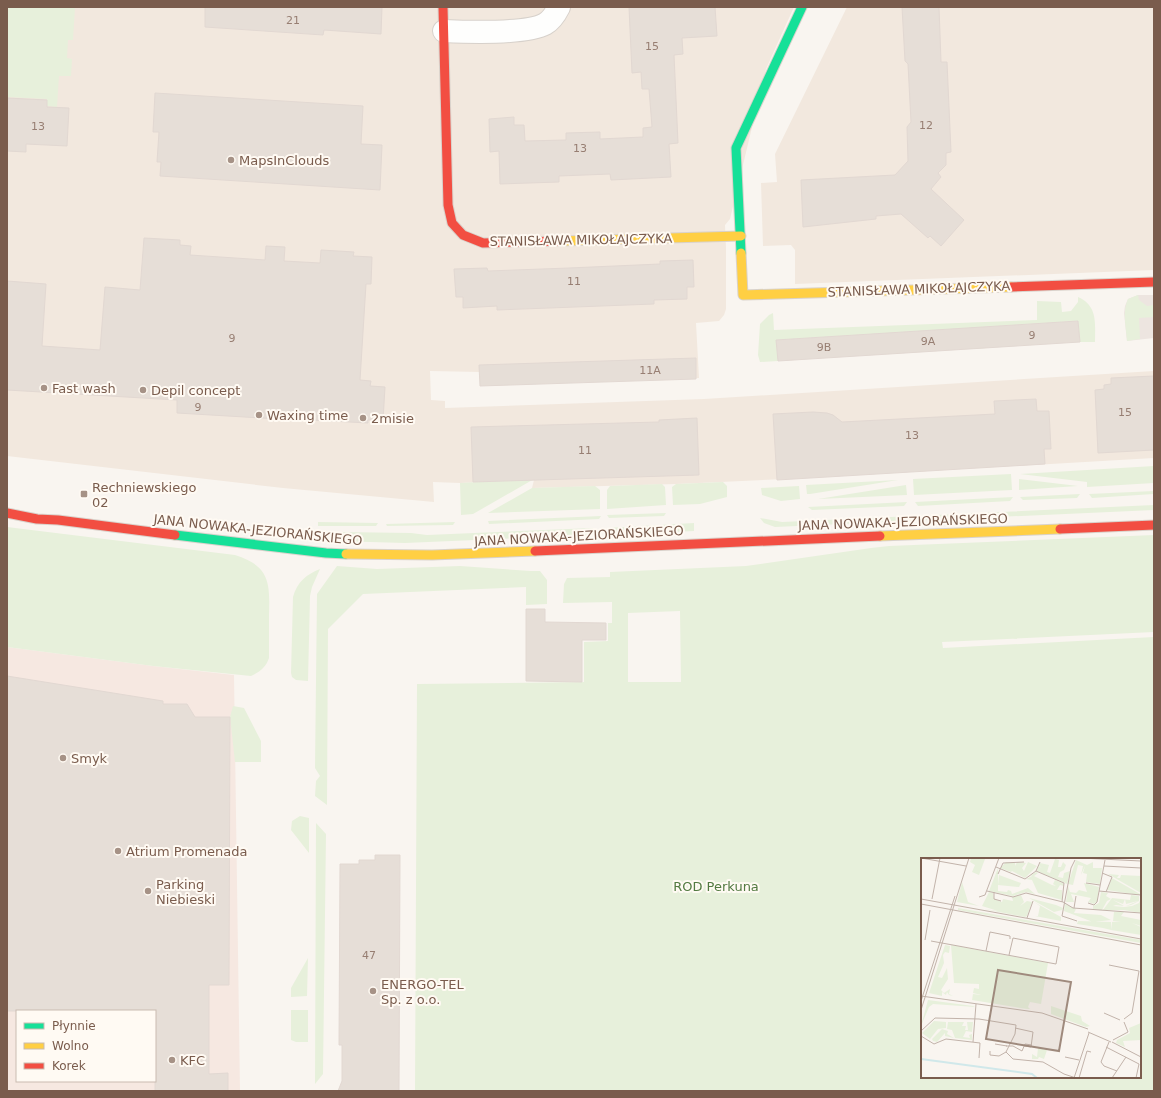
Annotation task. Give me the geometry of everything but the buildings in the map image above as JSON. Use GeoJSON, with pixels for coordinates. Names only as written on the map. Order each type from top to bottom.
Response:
{"type":"FeatureCollection","features":[{"type":"Feature","properties":{"kind":"street","name":"STANISŁAWA MIKOŁAJCZYKA"},"geometry":{"type":"LineString","coordinates":[[443,7],[448,205],[452,223],[463,235],[483,243],[740,236]]}},
{"type":"Feature","properties":{"kind":"street"},"geometry":{"type":"LineString","coordinates":[[444,31],[471,32],[524,30],[546,23],[554,16],[559,7]]}},
{"type":"Feature","properties":{"kind":"street","name":"STANISŁAWA MIKOŁAJCZYKA"},"geometry":{"type":"LineString","coordinates":[[802,7],[736,148],[743,295],[1154,282]]}},
{"type":"Feature","properties":{"kind":"street","name":"JANA NOWAKA-JEZIORAŃSKIEGO"},"geometry":{"type":"LineString","coordinates":[[7,513],[37,519],[58,520],[326,553],[388,555],[440,555],[1154,525]]}},
{"type":"Feature","properties":{"kind":"shaded area"},"geometry":{"type":"Polygon","coordinates":[[[7,7],[794,7],[766,69],[730,219],[725,225],[726,309],[724,315],[719,321],[696,323],[699,378],[480,386],[480,372],[430,371],[431,400],[445,401],[445,408],[704,399],[1154,371],[1154,458],[676,484],[532,488],[534,480],[460,483],[433,482],[434,502],[283,488],[7,456],[7,7]]]}},
{"type":"Feature","properties":{"kind":"shaded area"},"geometry":{"type":"Polygon","coordinates":[[[847,7],[1154,7],[1154,270],[795,284],[795,250],[791,245],[763,246],[761,183],[777,182],[775,154],[847,7]]]}},
{"type":"Feature","properties":{"kind":"shaded area"},"geometry":{"type":"Polygon","coordinates":[[[1138,295],[1154,295],[1154,338],[1127,341],[1124,313],[1125,306],[1128,299],[1138,295]]]}},
{"type":"Feature","properties":{"kind":"shaded area","name":"Atrium Promenada"},"geometry":{"type":"Polygon","coordinates":[[[7,647],[234,675],[240,1091],[7,1091],[7,647]]]}},
{"type":"Feature","properties":{"kind":"green space"},"geometry":{"type":"Polygon","coordinates":[[[7,7],[75,7],[73,40],[68,40],[67,58],[72,59],[71,76],[59,76],[57,107],[47,106],[47,99],[7,97],[7,7]]]}},
{"type":"Feature","properties":{"kind":"green space"},"geometry":{"type":"Polygon","coordinates":[[[1138,295],[1139,300],[1147,306],[1154,305],[1154,317],[1139,318],[1140,339],[1127,341],[1125,320],[1126,304],[1128,299],[1138,295]]]}},
{"type":"Feature","properties":{"kind":"green space"},"geometry":{"type":"Polygon","coordinates":[[[1078,297],[1089,305],[1092,310],[1095,322],[1095,342],[1080,342],[1078,321],[984,327],[986,348],[971,349],[970,328],[777,340],[778,361],[760,362],[758,355],[760,324],[773,313],[774,330],[1037,320],[1037,301],[1061,302],[1062,312],[1071,311],[1078,302],[1078,297]]]}},
{"type":"Feature","properties":{"kind":"green space"},"geometry":{"type":"Polygon","coordinates":[[[1154,466],[1154,483],[1087,487],[1087,482],[1020,474],[1154,466]]]}},
{"type":"Feature","properties":{"kind":"green space"},"geometry":{"type":"Polygon","coordinates":[[[1011,474],[1012,490],[914,495],[913,479],[1011,474]]]}},
{"type":"Feature","properties":{"kind":"green space"},"geometry":{"type":"Polygon","coordinates":[[[534,479],[473,514],[461,515],[460,483],[534,479]]]}},
{"type":"Feature","properties":{"kind":"green space"},"geometry":{"type":"Polygon","coordinates":[[[1019,479],[1078,486],[1019,490],[1019,479]]]}},
{"type":"Feature","properties":{"kind":"green space"},"geometry":{"type":"Polygon","coordinates":[[[898,480],[810,494],[807,494],[806,485],[898,480]]]}},
{"type":"Feature","properties":{"kind":"green space"},"geometry":{"type":"Polygon","coordinates":[[[723,482],[727,486],[727,497],[700,504],[673,505],[672,487],[676,484],[723,482]]]}},
{"type":"Feature","properties":{"kind":"green space"},"geometry":{"type":"Polygon","coordinates":[[[662,484],[665,487],[666,505],[607,509],[607,490],[610,486],[662,484]]]}},
{"type":"Feature","properties":{"kind":"green space"},"geometry":{"type":"Polygon","coordinates":[[[906,485],[907,495],[818,499],[906,485]]]}},
{"type":"Feature","properties":{"kind":"green space"},"geometry":{"type":"Polygon","coordinates":[[[595,486],[600,490],[600,509],[488,513],[532,488],[595,486]]]}},
{"type":"Feature","properties":{"kind":"green space"},"geometry":{"type":"Polygon","coordinates":[[[799,486],[800,499],[781,501],[762,495],[761,488],[799,486]]]}},
{"type":"Feature","properties":{"kind":"green space"},"geometry":{"type":"Polygon","coordinates":[[[1154,491],[1154,494],[1092,498],[1089,494],[1154,491]]]}},
{"type":"Feature","properties":{"kind":"green space"},"geometry":{"type":"Polygon","coordinates":[[[1080,494],[1077,498],[1023,500],[1020,497],[1080,494]]]}},
{"type":"Feature","properties":{"kind":"green space"},"geometry":{"type":"Polygon","coordinates":[[[1013,497],[1010,501],[918,506],[915,502],[1013,497]]]}},
{"type":"Feature","properties":{"kind":"green space"},"geometry":{"type":"Polygon","coordinates":[[[907,502],[904,506],[812,510],[808,507],[907,502]]]}},
{"type":"Feature","properties":{"kind":"green space"},"geometry":{"type":"Polygon","coordinates":[[[1154,505],[1154,510],[775,527],[764,523],[760,518],[782,522],[1154,505]]]}},
{"type":"Feature","properties":{"kind":"green space"},"geometry":{"type":"Polygon","coordinates":[[[666,513],[664,516],[609,518],[607,515],[666,513]]]}},
{"type":"Feature","properties":{"kind":"green space"},"geometry":{"type":"Polygon","coordinates":[[[601,516],[599,519],[489,524],[488,521],[601,516]]]}},
{"type":"Feature","properties":{"kind":"green space"},"geometry":{"type":"Polygon","coordinates":[[[318,522],[378,523],[376,526],[318,526],[318,522]]]}},
{"type":"Feature","properties":{"kind":"green space"},"geometry":{"type":"Polygon","coordinates":[[[455,522],[453,525],[387,526],[386,524],[455,522]]]}},
{"type":"Feature","properties":{"kind":"green space"},"geometry":{"type":"Polygon","coordinates":[[[694,523],[694,531],[607,535],[607,528],[694,523]]]}},
{"type":"Feature","properties":{"kind":"green space"},"geometry":{"type":"Polygon","coordinates":[[[7,527],[235,555],[247,559],[261,570],[266,577],[268,585],[268,661],[262,669],[251,676],[153,666],[7,647],[7,527]]]}},
{"type":"Feature","properties":{"kind":"green space"},"geometry":{"type":"Polygon","coordinates":[[[593,528],[593,535],[405,543],[335,541],[335,537],[341,532],[411,533],[427,535],[593,528]]]}},
{"type":"Feature","properties":{"kind":"green space","name":"ROD Perkuna"},"geometry":{"type":"Polygon","coordinates":[[[1154,535],[1154,632],[942,642],[943,648],[1154,637],[1154,1091],[415,1091],[417,684],[584,682],[584,642],[608,641],[608,623],[612,623],[612,602],[563,603],[564,584],[567,578],[610,577],[610,572],[746,566],[871,548],[1154,535]],[[680,611],[628,613],[628,682],[681,682],[680,611]]]}},
{"type":"Feature","properties":{"kind":"green space"},"geometry":{"type":"Polygon","coordinates":[[[337,566],[377,569],[460,566],[540,571],[547,580],[547,604],[526,605],[526,587],[363,594],[328,629],[327,805],[315,796],[316,781],[320,776],[315,768],[317,594],[337,566]]]}},
{"type":"Feature","properties":{"kind":"green space"},"geometry":{"type":"Polygon","coordinates":[[[320,569],[312,587],[310,596],[308,681],[296,680],[292,677],[291,673],[293,597],[297,587],[303,579],[320,569]]]}},
{"type":"Feature","properties":{"kind":"green space"},"geometry":{"type":"Polygon","coordinates":[[[233,706],[244,708],[261,741],[261,762],[235,762],[230,717],[233,706]]]}},
{"type":"Feature","properties":{"kind":"green space"},"geometry":{"type":"Polygon","coordinates":[[[300,816],[309,818],[309,853],[291,830],[292,821],[300,816]]]}},
{"type":"Feature","properties":{"kind":"green space"},"geometry":{"type":"Polygon","coordinates":[[[316,823],[326,834],[323,1074],[315,1084],[316,823]]]}},
{"type":"Feature","properties":{"kind":"green space"},"geometry":{"type":"Polygon","coordinates":[[[308,958],[307,996],[291,997],[291,988],[308,958]]]}},
{"type":"Feature","properties":{"kind":"green space"},"geometry":{"type":"Polygon","coordinates":[[[291,1010],[308,1010],[308,1042],[296,1042],[291,1040],[291,1010]]]}},
{"type":"Feature","properties":{"kind":"traffic: fast"},"geometry":{"type":"LineString","coordinates":[[741,253],[736,148],[802,7]]}},
{"type":"Feature","properties":{"kind":"traffic: fast"},"geometry":{"type":"LineString","coordinates":[[175,535],[326,553],[346,554]]}},
{"type":"Feature","properties":{"kind":"traffic: slow"},"geometry":{"type":"LineString","coordinates":[[561,241],[741,236]]}},
{"type":"Feature","properties":{"kind":"traffic: slow"},"geometry":{"type":"LineString","coordinates":[[741,253],[743,295],[1011,287]]}},
{"type":"Feature","properties":{"kind":"traffic: slow"},"geometry":{"type":"LineString","coordinates":[[880,536],[1060,529]]}},
{"type":"Feature","properties":{"kind":"traffic: slow"},"geometry":{"type":"LineString","coordinates":[[346,554],[432,555],[535,551]]}},
{"type":"Feature","properties":{"kind":"traffic: jam"},"geometry":{"type":"LineString","coordinates":[[443,7],[448,205],[452,223],[463,235],[483,243],[561,241]]}},
{"type":"Feature","properties":{"kind":"traffic: jam"},"geometry":{"type":"LineString","coordinates":[[1011,287],[1154,282]]}},
{"type":"Feature","properties":{"kind":"traffic: jam"},"geometry":{"type":"LineString","coordinates":[[7,513],[37,519],[58,520],[175,535]]}},
{"type":"Feature","properties":{"kind":"traffic: jam"},"geometry":{"type":"LineString","coordinates":[[1060,529],[1154,525]]}},
{"type":"Feature","properties":{"kind":"traffic: jam"},"geometry":{"type":"LineString","coordinates":[[535,551],[880,536]]}},
{"type":"Feature","properties":{"kind":"place","name":"MapsInClouds"},"geometry":{"type":"Point","coordinates":[231,160]}},
{"type":"Feature","properties":{"kind":"place","name":"Fast wash"},"geometry":{"type":"Point","coordinates":[44,388]}},
{"type":"Feature","properties":{"kind":"place","name":"Depil concept"},"geometry":{"type":"Point","coordinates":[143,390]}},
{"type":"Feature","properties":{"kind":"place","name":"Waxing time"},"geometry":{"type":"Point","coordinates":[259,415]}},
{"type":"Feature","properties":{"kind":"place","name":"2misie"},"geometry":{"type":"Point","coordinates":[363,418]}},
{"type":"Feature","properties":{"kind":"place","name":"Rechniewskiego 02"},"geometry":{"type":"Point","coordinates":[84,494]}},
{"type":"Feature","properties":{"kind":"place","name":"Smyk"},"geometry":{"type":"Point","coordinates":[63,758]}},
{"type":"Feature","properties":{"kind":"place","name":"Atrium Promenada"},"geometry":{"type":"Point","coordinates":[118,851]}},
{"type":"Feature","properties":{"kind":"place","name":"Parking Niebieski"},"geometry":{"type":"Point","coordinates":[148,891]}},
{"type":"Feature","properties":{"kind":"place","name":"ENERGO-TEL Sp. z o.o."},"geometry":{"type":"Point","coordinates":[373,991]}},
{"type":"Feature","properties":{"kind":"place","name":"KFC"},"geometry":{"type":"Point","coordinates":[172,1060]}}]}
